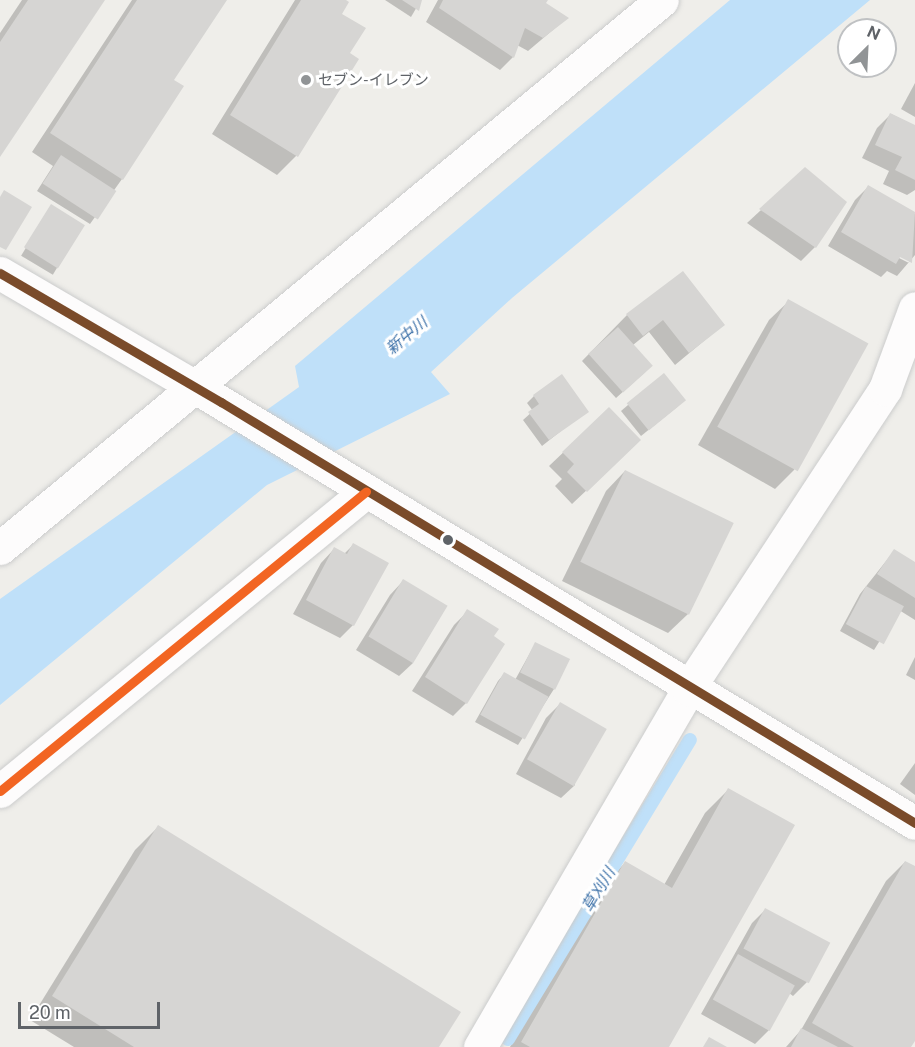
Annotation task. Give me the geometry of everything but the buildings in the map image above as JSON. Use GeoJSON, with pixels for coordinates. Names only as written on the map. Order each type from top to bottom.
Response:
{"type":"FeatureCollection","features":[{"type":"Feature","properties":{"kind":"street"},"geometry":{"type":"LineString","coordinates":[[0,548],[209,395],[662,0]]}},
{"type":"Feature","properties":{"kind":"street"},"geometry":{"type":"LineString","coordinates":[[0,273],[209,395],[688,689],[915,823]]}},
{"type":"Feature","properties":{"kind":"street"},"geometry":{"type":"LineString","coordinates":[[485,1046],[688,689],[885,389],[915,308]]}},
{"type":"Feature","properties":{"kind":"street"},"geometry":{"type":"LineString","coordinates":[[0,791],[366,491]]}},
{"type":"Feature","properties":{"kind":"water","name":"新中川"},"geometry":{"type":"Polygon","coordinates":[[[730,0],[870,0],[848,18],[837,18],[837,27],[512,298],[431,372],[450,394],[267,485],[0,705],[0,599],[299,387],[295,366],[730,0]]]}},
{"type":"Feature","properties":{"kind":"waterway","name":"草刈川"},"geometry":{"type":"LineString","coordinates":[[508,1039],[690,740]]}},
{"type":"Feature","properties":{"kind":"transit line"},"geometry":{"type":"LineString","coordinates":[[0,273],[221,402],[915,823]]}},
{"type":"Feature","properties":{"kind":"transit line"},"geometry":{"type":"LineString","coordinates":[[0,791],[366,491]]}},
{"type":"Feature","properties":{"kind":"place","name":"セブン-イレブン"},"geometry":{"type":"Point","coordinates":[306,80]}}]}
